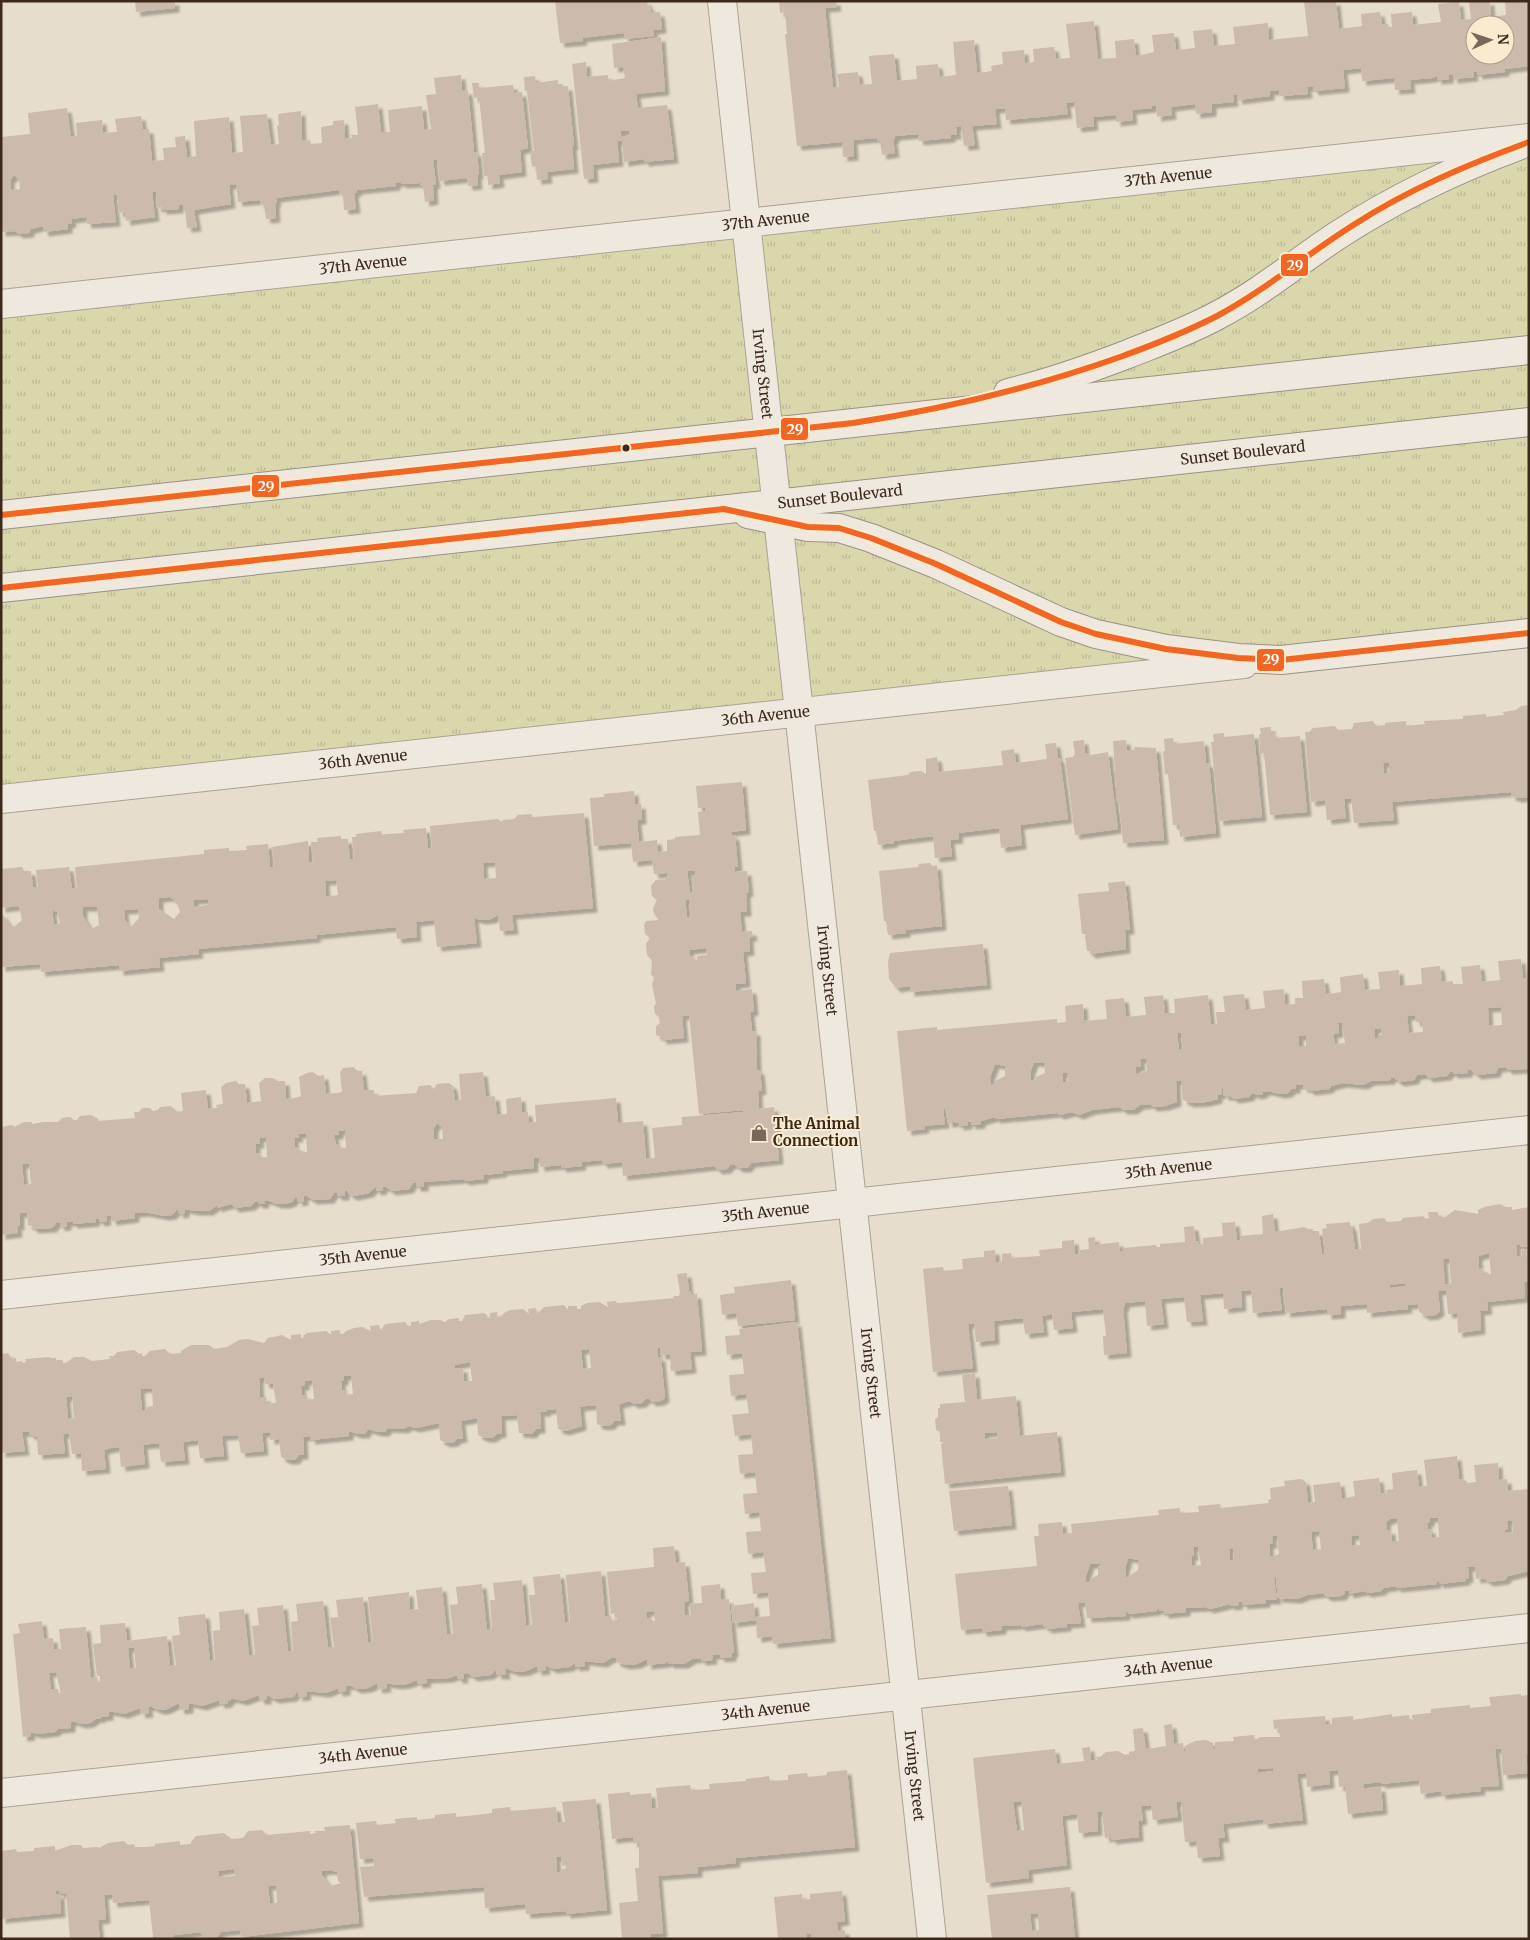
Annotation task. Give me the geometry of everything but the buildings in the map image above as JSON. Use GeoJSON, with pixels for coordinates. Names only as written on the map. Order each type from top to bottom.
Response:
{"type":"FeatureCollection","features":[{"type":"Feature","properties":{"kind":"street","name":"Irving Street"},"geometry":{"type":"LineString","coordinates":[[722,1],[932,1939]]}},
{"type":"Feature","properties":{"kind":"street","name":"37th Avenue"},"geometry":{"type":"LineString","coordinates":[[1,304],[1529,138]]}},
{"type":"Feature","properties":{"kind":"street"},"geometry":{"type":"LineString","coordinates":[[853,423],[911,414],[1019,390],[1098,365],[1182,332],[1218,316],[1251,297],[1333,238],[1399,198],[1467,166],[1529,142]]}},
{"type":"Feature","properties":{"kind":"street"},"geometry":{"type":"LineString","coordinates":[[1,515],[1529,350]]}},
{"type":"Feature","properties":{"kind":"street","name":"Sunset Boulevard"},"geometry":{"type":"LineString","coordinates":[[777,512],[1529,422]]}},
{"type":"Feature","properties":{"kind":"street"},"geometry":{"type":"LineString","coordinates":[[1,588],[724,509],[777,512],[808,527],[839,528],[871,538],[936,564],[1060,622],[1096,634],[1166,649],[1238,658],[1281,660]]}},
{"type":"Feature","properties":{"kind":"street","name":"36th Avenue"},"geometry":{"type":"LineString","coordinates":[[1,799],[1529,633]]}},
{"type":"Feature","properties":{"kind":"street","name":"35th Avenue"},"geometry":{"type":"LineString","coordinates":[[1,1295],[1529,1130]]}},
{"type":"Feature","properties":{"kind":"street","name":"34th Avenue"},"geometry":{"type":"LineString","coordinates":[[1,1793],[1529,1628]]}},
{"type":"Feature","properties":{"kind":"green space"},"geometry":{"type":"Polygon","coordinates":[[[1529,138],[1529,633],[1,799],[1,304],[1529,138]]]}},
{"type":"Feature","properties":{"kind":"transit line","name":"29"},"geometry":{"type":"LineString","coordinates":[[1,515],[853,423],[955,404],[1021,388],[1145,348],[1217,316],[1253,295],[1338,235],[1376,211],[1418,188],[1462,168],[1529,142]]}},
{"type":"Feature","properties":{"kind":"transit line","name":"29"},"geometry":{"type":"LineString","coordinates":[[1,588],[724,509],[808,527],[839,528],[871,538],[936,564],[1061,622],[1096,634],[1166,649],[1238,658],[1281,660],[1529,633]]}},
{"type":"Feature","properties":{"kind":"place","name":"The Animal Connection"},"geometry":{"type":"Point","coordinates":[759,1133]}}]}
